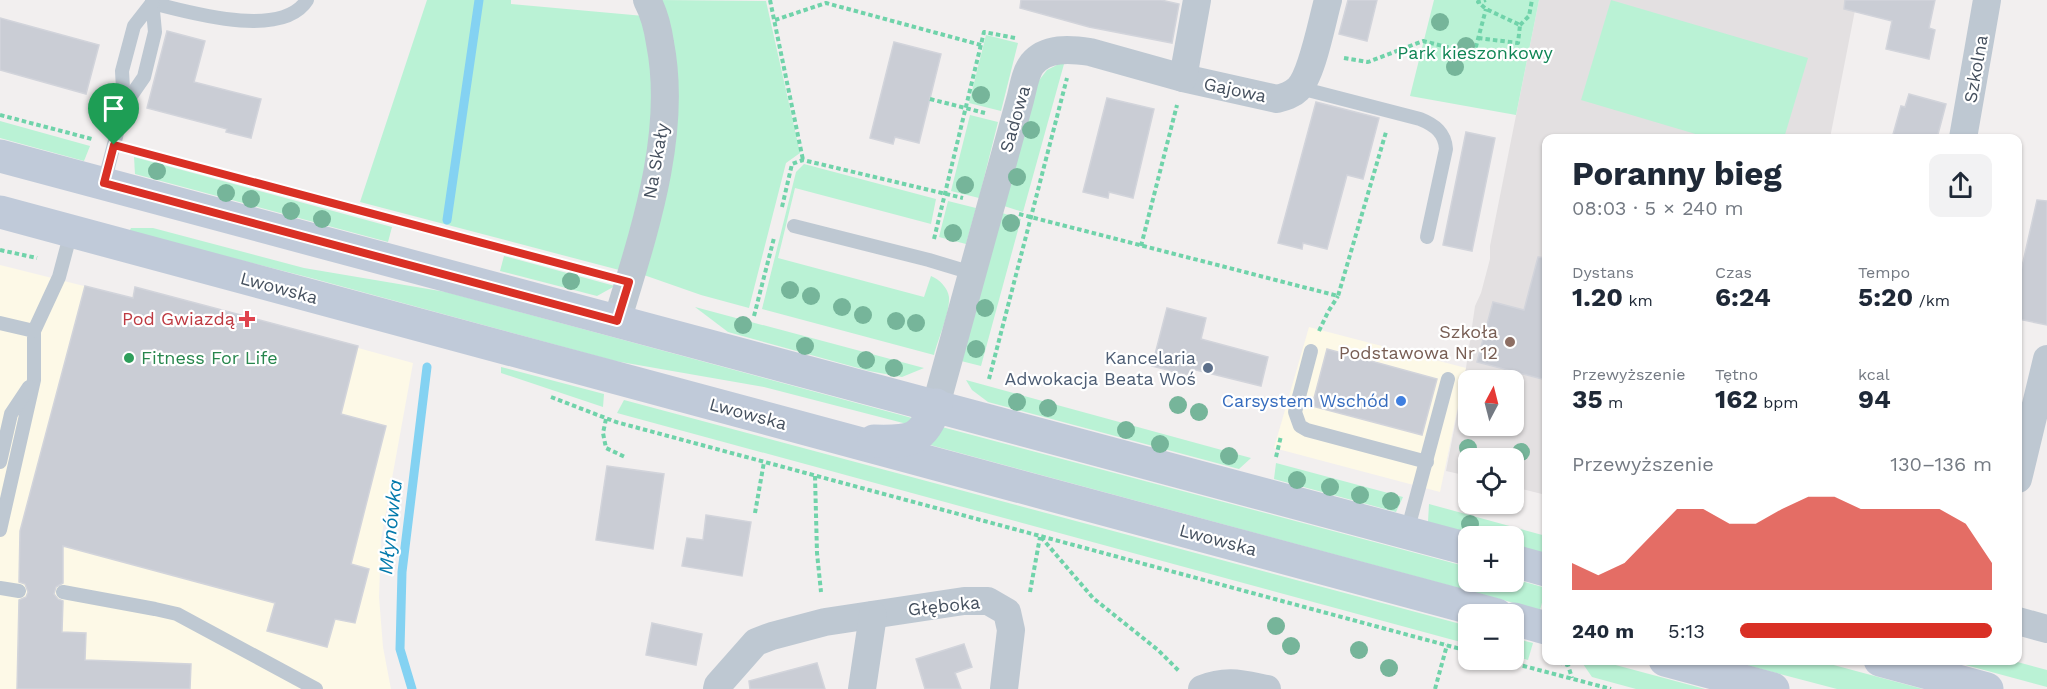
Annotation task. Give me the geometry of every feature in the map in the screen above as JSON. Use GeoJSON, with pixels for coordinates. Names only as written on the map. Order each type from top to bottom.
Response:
{"type":"FeatureCollection","features":[{"type":"Feature","properties":{"kind":"main road"},"geometry":{"type":"LineString","coordinates":[[0,156],[1458,546]]}},
{"type":"Feature","properties":{"kind":"main road","name":"Lwowska"},"geometry":{"type":"LineString","coordinates":[[0,212],[1458,605]]}},
{"type":"Feature","properties":{"kind":"main road"},"geometry":{"type":"LineString","coordinates":[[845,441],[906,440],[920,434],[928,426],[936,405]]}},
{"type":"Feature","properties":{"kind":"main road"},"geometry":{"type":"LineString","coordinates":[[1524,564],[1542,569]]}},
{"type":"Feature","properties":{"kind":"main road"},"geometry":{"type":"LineString","coordinates":[[1524,622],[1542,627]]}},
{"type":"Feature","properties":{"kind":"main road"},"geometry":{"type":"LineString","coordinates":[[1684,665],[1773,689]]}},
{"type":"Feature","properties":{"kind":"main road"},"geometry":{"type":"LineString","coordinates":[[1898,665],[1987,689]]}},
{"type":"Feature","properties":{"kind":"street","name":"Na Skały"},"geometry":{"type":"LineString","coordinates":[[617,321],[653,187],[664,117],[665,83],[662,53],[657,28],[647,0]]}},
{"type":"Feature","properties":{"kind":"street"},"geometry":{"type":"LineString","coordinates":[[1044,54],[1060,50],[1090,52],[1183,78],[1197,0]]}},
{"type":"Feature","properties":{"kind":"street"},"geometry":{"type":"LineString","coordinates":[[1300,88],[1307,76],[1328,0]]}},
{"type":"Feature","properties":{"kind":"street","name":"Szkolna"},"geometry":{"type":"LineString","coordinates":[[1963,134],[1987,0]]}},
{"type":"Feature","properties":{"kind":"street","name":"Sadowa"},"geometry":{"type":"LineString","coordinates":[[936,405],[1025,80],[1031,65],[1044,54]]}},
{"type":"Feature","properties":{"kind":"street","name":"Gajowa"},"geometry":{"type":"LineString","coordinates":[[1183,78],[1277,99],[1289,96],[1300,88]]}},
{"type":"Feature","properties":{"kind":"street"},"geometry":{"type":"LineString","coordinates":[[2022,462],[2047,359]]}},
{"type":"Feature","properties":{"kind":"street","name":"Głęboka"},"geometry":{"type":"LineString","coordinates":[[717,689],[756,642],[772,636],[825,622],[964,601],[988,602],[1006,612],[1011,630],[1004,689]]}},
{"type":"Feature","properties":{"kind":"street"},"geometry":{"type":"LineString","coordinates":[[862,689],[873,615]]}},
{"type":"Feature","properties":{"kind":"street"},"geometry":{"type":"LineString","coordinates":[[2022,622],[2047,629]]}},
{"type":"Feature","properties":{"kind":"street"},"geometry":{"type":"LineString","coordinates":[[1192,681],[1239,683],[1267,689]]}},
{"type":"Feature","properties":{"kind":"lane"},"geometry":{"type":"LineString","coordinates":[[152,1],[206,16],[259,21],[295,11],[307,0]]}},
{"type":"Feature","properties":{"kind":"lane"},"geometry":{"type":"LineString","coordinates":[[124,106],[144,77],[155,32],[152,1]]}},
{"type":"Feature","properties":{"kind":"lane"},"geometry":{"type":"LineString","coordinates":[[104,183],[124,106],[122,71],[134,26],[152,1]]}},
{"type":"Feature","properties":{"kind":"lane"},"geometry":{"type":"LineString","coordinates":[[1300,88],[1392,111],[1431,123],[1438,130],[1445,141],[1446,149],[1427,237]]}},
{"type":"Feature","properties":{"kind":"lane"},"geometry":{"type":"LineString","coordinates":[[794,225],[972,273]]}},
{"type":"Feature","properties":{"kind":"lane"},"geometry":{"type":"LineString","coordinates":[[0,530],[34,380],[34,331],[59,277],[71,232]]}},
{"type":"Feature","properties":{"kind":"lane"},"geometry":{"type":"LineString","coordinates":[[0,323],[34,331]]}},
{"type":"Feature","properties":{"kind":"lane"},"geometry":{"type":"LineString","coordinates":[[1311,351],[1294,412],[1300,426],[1306,430],[1427,462]]}},
{"type":"Feature","properties":{"kind":"lane"},"geometry":{"type":"LineString","coordinates":[[1407,532],[1448,379]]}},
{"type":"Feature","properties":{"kind":"lane"},"geometry":{"type":"LineString","coordinates":[[0,462],[11,414],[34,380]]}},
{"type":"Feature","properties":{"kind":"lane"},"geometry":{"type":"LineString","coordinates":[[0,588],[19,591]]}},
{"type":"Feature","properties":{"kind":"lane"},"geometry":{"type":"LineString","coordinates":[[63,592],[177,614],[316,689]]}},
{"type":"Feature","properties":{"kind":"path"},"geometry":{"type":"LineString","coordinates":[[770,0],[803,160]]}},
{"type":"Feature","properties":{"kind":"path"},"geometry":{"type":"LineString","coordinates":[[1486,0],[1478,2],[1486,9],[1520,26]]}},
{"type":"Feature","properties":{"kind":"path"},"geometry":{"type":"LineString","coordinates":[[1478,38],[1518,43],[1520,26],[1529,16],[1532,0]]}},
{"type":"Feature","properties":{"kind":"path"},"geometry":{"type":"LineString","coordinates":[[775,20],[826,3],[981,45]]}},
{"type":"Feature","properties":{"kind":"path"},"geometry":{"type":"LineString","coordinates":[[1314,53],[1368,62],[1423,41],[1474,54],[1486,9]]}},
{"type":"Feature","properties":{"kind":"path"},"geometry":{"type":"LineString","coordinates":[[929,260],[984,32],[1023,40],[1034,45],[1044,54]]}},
{"type":"Feature","properties":{"kind":"path"},"geometry":{"type":"LineString","coordinates":[[989,379],[1075,50]]}},
{"type":"Feature","properties":{"kind":"path"},"geometry":{"type":"LineString","coordinates":[[1141,246],[1183,78]]}},
{"type":"Feature","properties":{"kind":"path"},"geometry":{"type":"LineString","coordinates":[[930,99],[966,108]]}},
{"type":"Feature","properties":{"kind":"path"},"geometry":{"type":"LineString","coordinates":[[1328,312],[1338,296],[1392,111]]}},
{"type":"Feature","properties":{"kind":"path"},"geometry":{"type":"LineString","coordinates":[[0,115],[629,282]]}},
{"type":"Feature","properties":{"kind":"path"},"geometry":{"type":"LineString","coordinates":[[781,208],[792,164],[803,160],[966,199]]}},
{"type":"Feature","properties":{"kind":"path"},"geometry":{"type":"LineString","coordinates":[[1016,213],[1338,296]]}},
{"type":"Feature","properties":{"kind":"path"},"geometry":{"type":"LineString","coordinates":[[754,316],[776,231]]}},
{"type":"Feature","properties":{"kind":"path"},"geometry":{"type":"LineString","coordinates":[[0,250],[25,256]]}},
{"type":"Feature","properties":{"kind":"path"},"geometry":{"type":"LineString","coordinates":[[544,394],[606,418],[764,462],[1458,648]]}},
{"type":"Feature","properties":{"kind":"path"},"geometry":{"type":"LineString","coordinates":[[606,418],[603,433],[606,448],[625,457]]}},
{"type":"Feature","properties":{"kind":"path"},"geometry":{"type":"LineString","coordinates":[[755,513],[764,462]]}},
{"type":"Feature","properties":{"kind":"path"},"geometry":{"type":"LineString","coordinates":[[815,476],[817,553],[825,622]]}},
{"type":"Feature","properties":{"kind":"path"},"geometry":{"type":"LineString","coordinates":[[1006,612],[1030,593],[1040,536]]}},
{"type":"Feature","properties":{"kind":"path"},"geometry":{"type":"LineString","coordinates":[[1040,536],[1093,598],[1158,650],[1192,681]]}},
{"type":"Feature","properties":{"kind":"path"},"geometry":{"type":"LineString","coordinates":[[1435,689],[1447,645]]}},
{"type":"Feature","properties":{"kind":"path"},"geometry":{"type":"LineString","coordinates":[[1568,665],[1572,678]]}},
{"type":"Feature","properties":{"kind":"path"},"geometry":{"type":"LineString","coordinates":[[1524,666],[1611,689]]}},
{"type":"Feature","properties":{"kind":"shaded area"},"geometry":{"type":"Polygon","coordinates":[[[1539,0],[1857,0],[1831,134],[1542,134],[1542,494],[1524,490],[1524,448],[1458,448],[1458,474],[1446,471],[1458,409],[1458,436],[1524,436],[1524,370],[1466,370],[1475,306],[1490,259],[1490,246],[1539,0]]]}},
{"type":"Feature","properties":{"kind":"shaded area"},"geometry":{"type":"Polygon","coordinates":[[[0,265],[132,298],[135,287],[413,363],[381,539],[379,597],[383,647],[391,689],[0,689],[0,265]]]}},
{"type":"Feature","properties":{"kind":"shaded area"},"geometry":{"type":"Polygon","coordinates":[[[1309,327],[1466,368],[1466,370],[1458,370],[1458,406],[1440,492],[1274,448],[1309,327]]]}},
{"type":"Feature","properties":{"kind":"green space"},"geometry":{"type":"Polygon","coordinates":[[[427,0],[511,0],[511,4],[644,16],[658,116],[623,271],[360,202],[427,0]]]}},
{"type":"Feature","properties":{"kind":"green space"},"geometry":{"type":"Polygon","coordinates":[[[660,0],[766,1],[800,153],[786,163],[749,308],[701,295],[641,274],[660,0]]]}},
{"type":"Feature","properties":{"kind":"green space","name":"Park kieszonkowy"},"geometry":{"type":"Polygon","coordinates":[[[1434,0],[1539,0],[1516,115],[1410,96],[1434,0]]]}},
{"type":"Feature","properties":{"kind":"green space"},"geometry":{"type":"Polygon","coordinates":[[[1611,0],[1808,58],[1785,134],[1696,134],[1581,100],[1611,0]]]}},
{"type":"Feature","properties":{"kind":"green space"},"geometry":{"type":"Polygon","coordinates":[[[986,35],[1018,43],[1001,111],[969,103],[986,35]]]}},
{"type":"Feature","properties":{"kind":"green space"},"geometry":{"type":"Polygon","coordinates":[[[1061,63],[1064,64],[1023,212],[1004,206],[1037,83],[1047,70],[1061,63]]]}},
{"type":"Feature","properties":{"kind":"green space"},"geometry":{"type":"Polygon","coordinates":[[[970,115],[998,122],[979,198],[951,191],[970,115]]]}},
{"type":"Feature","properties":{"kind":"green space"},"geometry":{"type":"Polygon","coordinates":[[[0,121],[90,146],[84,161],[0,138],[0,121]]]}},
{"type":"Feature","properties":{"kind":"green space"},"geometry":{"type":"Polygon","coordinates":[[[134,157],[392,227],[388,242],[135,174],[134,157]]]}},
{"type":"Feature","properties":{"kind":"green space"},"geometry":{"type":"Polygon","coordinates":[[[804,164],[936,199],[931,224],[795,188],[778,258],[924,297],[931,276],[934,277],[945,287],[949,303],[934,355],[762,309],[796,172],[804,164]]]}},
{"type":"Feature","properties":{"kind":"green space"},"geometry":{"type":"Polygon","coordinates":[[[948,201],[976,208],[966,244],[939,237],[948,201]]]}},
{"type":"Feature","properties":{"kind":"green space"},"geometry":{"type":"Polygon","coordinates":[[[1002,213],[1021,219],[981,366],[961,361],[1002,213]]]}},
{"type":"Feature","properties":{"kind":"green space"},"geometry":{"type":"Polygon","coordinates":[[[131,228],[153,228],[304,268],[446,292],[912,418],[907,424],[764,387],[615,361],[311,278],[129,232],[131,228]]]}},
{"type":"Feature","properties":{"kind":"green space"},"geometry":{"type":"Polygon","coordinates":[[[504,256],[615,286],[597,296],[500,271],[504,256]]]}},
{"type":"Feature","properties":{"kind":"green space"},"geometry":{"type":"Polygon","coordinates":[[[695,307],[924,368],[902,377],[869,371],[728,332],[695,307]]]}},
{"type":"Feature","properties":{"kind":"green space"},"geometry":{"type":"Polygon","coordinates":[[[501,367],[604,394],[603,407],[501,373],[501,367]]]}},
{"type":"Feature","properties":{"kind":"green space"},"geometry":{"type":"Polygon","coordinates":[[[966,380],[1251,458],[1239,469],[988,402],[972,390],[966,380]]]}},
{"type":"Feature","properties":{"kind":"green space"},"geometry":{"type":"Polygon","coordinates":[[[624,400],[1458,623],[1458,641],[617,413],[624,400]]]}},
{"type":"Feature","properties":{"kind":"green space"},"geometry":{"type":"Polygon","coordinates":[[[942,427],[1458,564],[1458,588],[923,443],[942,427]]]}},
{"type":"Feature","properties":{"kind":"green space"},"geometry":{"type":"Polygon","coordinates":[[[1276,463],[1403,497],[1396,512],[1274,479],[1276,463]]]}},
{"type":"Feature","properties":{"kind":"green space"},"geometry":{"type":"Polygon","coordinates":[[[1429,504],[1458,512],[1458,514],[1509,526],[1458,526],[1458,530],[1428,522],[1429,504]]]}},
{"type":"Feature","properties":{"kind":"green space"},"geometry":{"type":"Polygon","coordinates":[[[1524,530],[1542,535],[1542,553],[1524,548],[1524,530]]]}},
{"type":"Feature","properties":{"kind":"green space"},"geometry":{"type":"Polygon","coordinates":[[[1524,582],[1542,587],[1540,610],[1473,592],[1524,592],[1524,582]]]}},
{"type":"Feature","properties":{"kind":"green space"},"geometry":{"type":"Polygon","coordinates":[[[1524,641],[1533,643],[1528,660],[1524,659],[1524,641]]]}},
{"type":"Feature","properties":{"kind":"green space"},"geometry":{"type":"Polygon","coordinates":[[[2022,663],[2047,670],[2047,687],[1966,665],[2022,663]]]}},
{"type":"Feature","properties":{"kind":"green space"},"geometry":{"type":"Polygon","coordinates":[[[1584,665],[1616,665],[1705,689],[1636,689],[1592,677],[1584,665]]]}},
{"type":"Feature","properties":{"kind":"green space"},"geometry":{"type":"Polygon","coordinates":[[[1746,665],[1834,665],[1923,689],[1837,689],[1746,665]]]}},
{"type":"Feature","properties":{"kind":"building"},"geometry":{"type":"Polygon","coordinates":[[[1021,0],[1161,0],[1179,4],[1172,43],[1089,27],[1020,8],[1021,0]]]}},
{"type":"Feature","properties":{"kind":"building"},"geometry":{"type":"Polygon","coordinates":[[[1348,0],[1377,0],[1367,41],[1339,34],[1348,0]]]}},
{"type":"Feature","properties":{"kind":"building"},"geometry":{"type":"Polygon","coordinates":[[[1845,0],[1935,0],[1929,28],[1935,30],[1929,59],[1886,49],[1892,21],[1844,9],[1845,0]]]}},
{"type":"Feature","properties":{"kind":"building"},"geometry":{"type":"Polygon","coordinates":[[[0,18],[99,45],[86,94],[0,70],[0,18]]]}},
{"type":"Feature","properties":{"kind":"building"},"geometry":{"type":"Polygon","coordinates":[[[167,31],[205,41],[194,82],[261,99],[251,138],[226,132],[227,129],[147,108],[167,31]]]}},
{"type":"Feature","properties":{"kind":"building"},"geometry":{"type":"Polygon","coordinates":[[[894,42],[941,54],[919,143],[895,137],[893,144],[870,138],[894,42]]]}},
{"type":"Feature","properties":{"kind":"building"},"geometry":{"type":"Polygon","coordinates":[[[1909,94],[1946,104],[1938,134],[1893,134],[1901,106],[1905,107],[1909,94]]]}},
{"type":"Feature","properties":{"kind":"building"},"geometry":{"type":"Polygon","coordinates":[[[1107,98],[1154,109],[1133,198],[1109,192],[1108,198],[1083,192],[1107,98]]]}},
{"type":"Feature","properties":{"kind":"building"},"geometry":{"type":"Polygon","coordinates":[[[1316,102],[1379,118],[1363,179],[1347,175],[1327,249],[1303,243],[1302,249],[1278,243],[1316,102]]]}},
{"type":"Feature","properties":{"kind":"building"},"geometry":{"type":"Polygon","coordinates":[[[1466,132],[1495,138],[1472,251],[1443,245],[1466,132]]]}},
{"type":"Feature","properties":{"kind":"building"},"geometry":{"type":"Polygon","coordinates":[[[2037,200],[2047,201],[2047,325],[2022,320],[2022,266],[2037,200]]]}},
{"type":"Feature","properties":{"kind":"building"},"geometry":{"type":"Polygon","coordinates":[[[1538,257],[1542,258],[1542,379],[1524,374],[1524,370],[1508,370],[1477,362],[1493,302],[1524,310],[1538,257]]]}},
{"type":"Feature","properties":{"kind":"building"},"geometry":{"type":"Polygon","coordinates":[[[85,286],[133,298],[135,287],[358,346],[341,414],[386,426],[351,564],[369,569],[355,623],[335,619],[327,647],[267,631],[275,603],[63,546],[63,583],[56,587],[54,594],[63,601],[62,632],[86,633],[85,660],[191,664],[190,689],[17,689],[19,600],[26,597],[28,592],[25,584],[19,582],[20,531],[85,286]]]}},
{"type":"Feature","properties":{"kind":"building"},"geometry":{"type":"Polygon","coordinates":[[[1167,308],[1206,318],[1201,339],[1268,357],[1261,386],[1192,369],[1191,376],[1152,366],[1167,308]]]}},
{"type":"Feature","properties":{"kind":"building"},"geometry":{"type":"Polygon","coordinates":[[[1327,349],[1437,379],[1422,435],[1312,406],[1327,349]]]}},
{"type":"Feature","properties":{"kind":"building"},"geometry":{"type":"Polygon","coordinates":[[[607,466],[664,474],[653,549],[596,540],[607,466]]]}},
{"type":"Feature","properties":{"kind":"building"},"geometry":{"type":"Polygon","coordinates":[[[706,515],[751,522],[742,576],[682,566],[687,538],[703,540],[706,515]]]}},
{"type":"Feature","properties":{"kind":"building"},"geometry":{"type":"Polygon","coordinates":[[[652,623],[702,634],[696,665],[646,655],[652,623]]]}},
{"type":"Feature","properties":{"kind":"building"},"geometry":{"type":"Polygon","coordinates":[[[964,644],[972,667],[955,673],[961,689],[925,689],[916,659],[964,644]]]}},
{"type":"Feature","properties":{"kind":"building"},"geometry":{"type":"Polygon","coordinates":[[[817,663],[825,689],[750,689],[749,681],[817,663]]]}},
{"type":"Feature","properties":{"kind":"waterway","name":"Młynówka"},"geometry":{"type":"LineString","coordinates":[[447,220],[479,0]]}},
{"type":"Feature","properties":{"kind":"waterway","name":"Młynówka"},"geometry":{"type":"LineString","coordinates":[[412,689],[400,649],[402,572],[427,367]]}},
{"type":"Feature","properties":{"kind":"place","name":"Pod Gwiazdą"},"geometry":{"type":"Point","coordinates":[247,319]}},
{"type":"Feature","properties":{"kind":"place","name":"Szkoła Podstawowa Nr 12"},"geometry":{"type":"Point","coordinates":[1510,342]}},
{"type":"Feature","properties":{"kind":"place","name":"Fitness For Life"},"geometry":{"type":"Point","coordinates":[129,358]}},
{"type":"Feature","properties":{"kind":"place","name":"Kancelaria Adwokacja Beata Woś"},"geometry":{"type":"Point","coordinates":[1208,368]}},
{"type":"Feature","properties":{"kind":"place","name":"Carsystem Wschód"},"geometry":{"type":"Point","coordinates":[1401,401]}},
{"type":"Feature","properties":{"kind":"route"},"geometry":{"type":"LineString","coordinates":[[114,145],[629,282],[617,321],[104,183],[114,145]]}}]}
